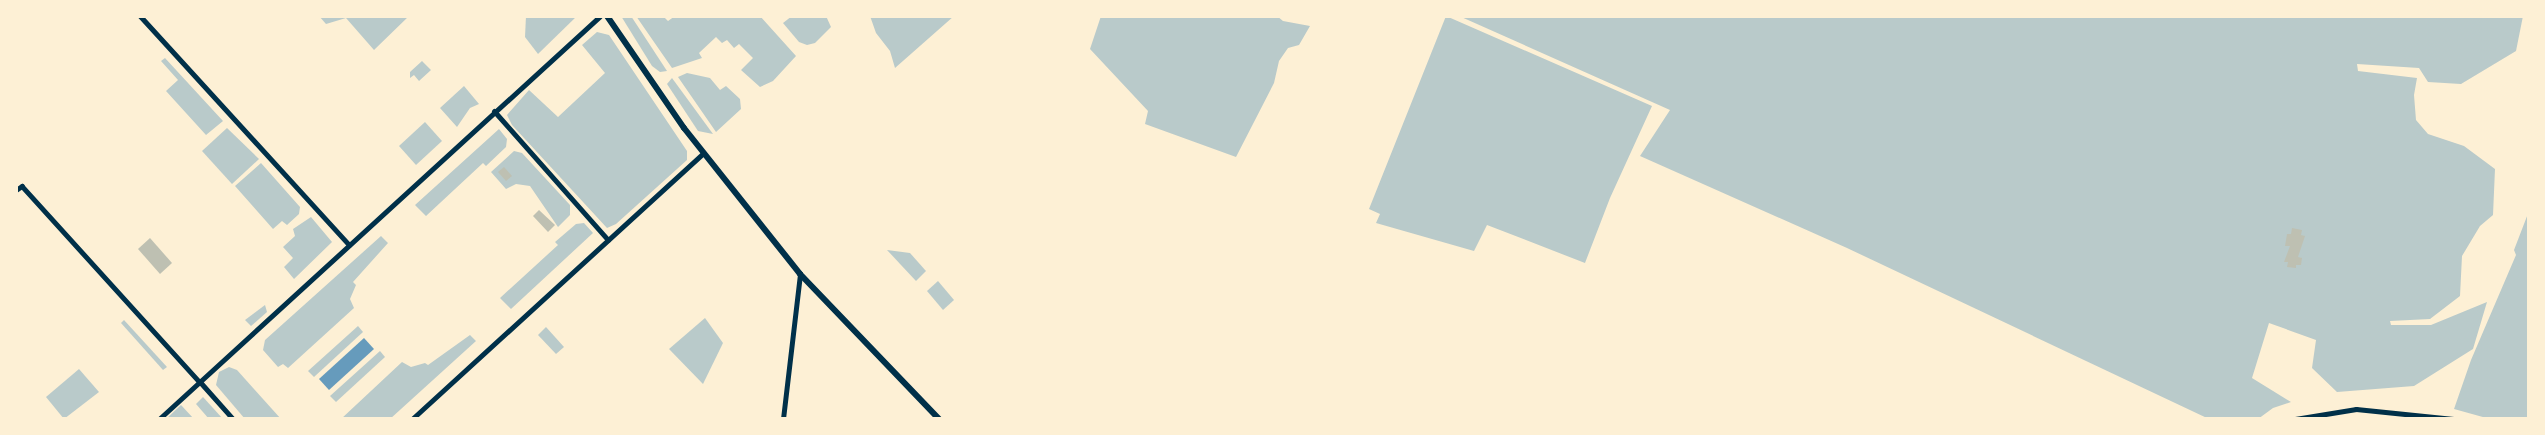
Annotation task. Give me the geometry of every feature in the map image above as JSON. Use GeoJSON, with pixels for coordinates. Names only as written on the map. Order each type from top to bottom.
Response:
{"type":"FeatureCollection","features":[{"type":"Feature","properties":{"kind":"main road"},"geometry":{"type":"LineString","coordinates":[[607,16],[684,128],[800,274],[939,419]]}},
{"type":"Feature","properties":{"kind":"street"},"geometry":{"type":"LineString","coordinates":[[140,16],[349,245]]}},
{"type":"Feature","properties":{"kind":"street"},"geometry":{"type":"LineString","coordinates":[[159,419],[600,16]]}},
{"type":"Feature","properties":{"kind":"street"},"geometry":{"type":"LineString","coordinates":[[494,111],[608,240]]}},
{"type":"Feature","properties":{"kind":"street"},"geometry":{"type":"LineString","coordinates":[[412,419],[703,153]]}},
{"type":"Feature","properties":{"kind":"street"},"geometry":{"type":"LineString","coordinates":[[16,190],[22,186],[233,419]]}},
{"type":"Feature","properties":{"kind":"street"},"geometry":{"type":"LineString","coordinates":[[783,419],[800,274]]}},
{"type":"Feature","properties":{"kind":"street"},"geometry":{"type":"LineString","coordinates":[[2295,419],[2356,408],[2453,419]]}},
{"type":"Feature","properties":{"kind":"shaded area"},"geometry":{"type":"Polygon","coordinates":[[[319,16],[409,16],[374,50],[346,18],[326,24],[319,16]]]}},
{"type":"Feature","properties":{"kind":"shaded area"},"geometry":{"type":"Polygon","coordinates":[[[526,16],[577,16],[538,54],[525,37],[526,16]]]}},
{"type":"Feature","properties":{"kind":"shaded area"},"geometry":{"type":"Polygon","coordinates":[[[621,16],[631,16],[667,71],[660,72],[652,66],[621,16]]]}},
{"type":"Feature","properties":{"kind":"shaded area"},"geometry":{"type":"Polygon","coordinates":[[[636,16],[663,16],[668,21],[675,16],[760,16],[796,56],[773,81],[760,87],[741,70],[753,58],[739,44],[734,48],[727,40],[722,43],[716,37],[699,53],[702,58],[672,68],[636,16]]]}},
{"type":"Feature","properties":{"kind":"shaded area"},"geometry":{"type":"Polygon","coordinates":[[[792,16],[826,16],[831,27],[815,43],[807,45],[799,42],[783,23],[792,16]]]}},
{"type":"Feature","properties":{"kind":"shaded area"},"geometry":{"type":"Polygon","coordinates":[[[870,16],[954,16],[895,68],[890,51],[876,33],[870,16]]]}},
{"type":"Feature","properties":{"kind":"shaded area"},"geometry":{"type":"Polygon","coordinates":[[[1101,16],[1277,16],[1283,21],[1310,26],[1299,45],[1288,48],[1279,61],[1274,83],[1236,157],[1145,124],[1148,111],[1090,49],[1101,16]]]}},
{"type":"Feature","properties":{"kind":"shaded area"},"geometry":{"type":"Polygon","coordinates":[[[1446,16],[1652,106],[1610,198],[1585,263],[1487,225],[1474,251],[1376,223],[1380,214],[1369,209],[1446,16]]]}},
{"type":"Feature","properties":{"kind":"shaded area"},"geometry":{"type":"Polygon","coordinates":[[[1459,16],[2523,16],[2516,51],[2461,84],[2428,82],[2419,68],[2357,64],[2358,71],[2417,78],[2414,95],[2416,120],[2428,134],[2464,146],[2495,169],[2493,215],[2480,226],[2462,256],[2460,296],[2430,319],[2390,321],[2391,325],[2431,325],[2487,302],[2473,349],[2414,386],[2337,392],[2312,368],[2316,340],[2269,323],[2252,378],[2291,402],[2273,408],[2258,419],[2209,419],[1847,248],[1640,156],[1670,110],[1459,16]]]}},
{"type":"Feature","properties":{"kind":"shaded area"},"geometry":{"type":"Polygon","coordinates":[[[597,32],[609,35],[687,151],[687,160],[616,224],[607,228],[512,125],[507,115],[529,90],[558,117],[605,73],[582,45],[597,32]]]}},
{"type":"Feature","properties":{"kind":"shaded area"},"geometry":{"type":"Polygon","coordinates":[[[165,58],[223,121],[206,135],[166,91],[178,80],[161,61],[165,58]]]}},
{"type":"Feature","properties":{"kind":"shaded area"},"geometry":{"type":"Polygon","coordinates":[[[422,61],[431,70],[419,81],[414,75],[410,78],[410,72],[422,61]]]}},
{"type":"Feature","properties":{"kind":"shaded area"},"geometry":{"type":"Polygon","coordinates":[[[687,73],[710,78],[720,90],[726,86],[740,99],[741,109],[716,132],[678,77],[687,73]]]}},
{"type":"Feature","properties":{"kind":"shaded area"},"geometry":{"type":"Polygon","coordinates":[[[672,78],[713,134],[698,131],[667,84],[672,78]]]}},
{"type":"Feature","properties":{"kind":"shaded area"},"geometry":{"type":"Polygon","coordinates":[[[464,86],[479,104],[470,108],[457,127],[440,108],[464,86]]]}},
{"type":"Feature","properties":{"kind":"shaded area"},"geometry":{"type":"Polygon","coordinates":[[[425,122],[442,141],[416,165],[399,146],[425,122]]]}},
{"type":"Feature","properties":{"kind":"shaded area"},"geometry":{"type":"Polygon","coordinates":[[[227,128],[259,159],[232,184],[202,151],[227,128]]]}},
{"type":"Feature","properties":{"kind":"shaded area"},"geometry":{"type":"Polygon","coordinates":[[[499,129],[507,139],[506,147],[486,166],[483,163],[426,216],[415,205],[499,129]]]}},
{"type":"Feature","properties":{"kind":"shaded area"},"geometry":{"type":"Polygon","coordinates":[[[514,151],[522,153],[570,205],[570,215],[558,227],[530,186],[516,184],[506,189],[491,172],[514,151]]]}},
{"type":"Feature","properties":{"kind":"shaded area"},"geometry":{"type":"Polygon","coordinates":[[[261,163],[300,207],[299,214],[287,225],[282,221],[273,229],[235,186],[261,163]]]}},
{"type":"Feature","properties":{"kind":"shaded area"},"geometry":{"type":"Polygon","coordinates":[[[2529,211],[2529,419],[2490,419],[2454,409],[2471,360],[2516,255],[2514,250],[2529,211]]]}},
{"type":"Feature","properties":{"kind":"shaded area"},"geometry":{"type":"Polygon","coordinates":[[[311,217],[332,242],[294,279],[284,267],[293,258],[283,247],[295,236],[293,229],[311,217]]]}},
{"type":"Feature","properties":{"kind":"shaded area"},"geometry":{"type":"Polygon","coordinates":[[[584,223],[593,233],[511,309],[500,298],[558,245],[555,242],[576,224],[584,223]]]}},
{"type":"Feature","properties":{"kind":"shaded area"},"geometry":{"type":"Polygon","coordinates":[[[381,236],[388,243],[353,282],[356,285],[350,299],[354,308],[288,368],[283,364],[278,367],[263,350],[265,340],[381,236]]]}},
{"type":"Feature","properties":{"kind":"shaded area"},"geometry":{"type":"Polygon","coordinates":[[[887,250],[910,253],[926,271],[916,281],[887,250]]]}},
{"type":"Feature","properties":{"kind":"shaded area"},"geometry":{"type":"Polygon","coordinates":[[[938,281],[954,300],[943,310],[927,291],[938,281]]]}},
{"type":"Feature","properties":{"kind":"shaded area"},"geometry":{"type":"Polygon","coordinates":[[[265,305],[267,312],[251,326],[245,320],[265,305]]]}},
{"type":"Feature","properties":{"kind":"shaded area"},"geometry":{"type":"Polygon","coordinates":[[[705,318],[723,343],[703,384],[669,349],[705,318]]]}},
{"type":"Feature","properties":{"kind":"shaded area"},"geometry":{"type":"Polygon","coordinates":[[[124,320],[167,367],[163,370],[121,323],[124,320]]]}},
{"type":"Feature","properties":{"kind":"shaded area"},"geometry":{"type":"Polygon","coordinates":[[[358,326],[363,332],[314,377],[308,371],[358,326]]]}},
{"type":"Feature","properties":{"kind":"shaded area"},"geometry":{"type":"Polygon","coordinates":[[[546,327],[564,347],[556,354],[538,335],[546,327]]]}},
{"type":"Feature","properties":{"kind":"shaded area"},"geometry":{"type":"Polygon","coordinates":[[[470,335],[476,341],[390,419],[341,419],[402,362],[411,367],[425,363],[428,365],[470,335]]]}},
{"type":"Feature","properties":{"kind":"shaded area"},"geometry":{"type":"Polygon","coordinates":[[[380,351],[385,357],[336,402],[330,396],[380,351]]]}},
{"type":"Feature","properties":{"kind":"shaded area"},"geometry":{"type":"Polygon","coordinates":[[[229,367],[237,370],[281,419],[245,419],[216,385],[219,372],[229,367]]]}},
{"type":"Feature","properties":{"kind":"shaded area"},"geometry":{"type":"Polygon","coordinates":[[[79,369],[99,392],[64,419],[46,397],[79,369]]]}},
{"type":"Feature","properties":{"kind":"shaded area"},"geometry":{"type":"Polygon","coordinates":[[[203,397],[223,419],[209,419],[196,404],[203,397]]]}},
{"type":"Feature","properties":{"kind":"shaded area"},"geometry":{"type":"Polygon","coordinates":[[[181,405],[194,419],[166,419],[181,405]]]}},
{"type":"Feature","properties":{"kind":"water"},"geometry":{"type":"Polygon","coordinates":[[[364,338],[374,349],[329,390],[319,379],[364,338]]]}},
{"type":"Feature","properties":{"kind":"building"},"geometry":{"type":"Polygon","coordinates":[[[504,167],[512,176],[506,181],[498,172],[504,167]]]}},
{"type":"Feature","properties":{"kind":"building"},"geometry":{"type":"Polygon","coordinates":[[[539,210],[555,225],[548,232],[533,216],[539,210]]]}},
{"type":"Feature","properties":{"kind":"building"},"geometry":{"type":"Polygon","coordinates":[[[2292,228],[2302,230],[2301,235],[2305,236],[2298,257],[2302,258],[2301,265],[2296,265],[2296,268],[2287,267],[2288,262],[2284,262],[2290,246],[2285,246],[2287,234],[2291,234],[2292,228]]]}},
{"type":"Feature","properties":{"kind":"building"},"geometry":{"type":"Polygon","coordinates":[[[150,238],[172,263],[160,274],[138,249],[150,238]]]}}]}
